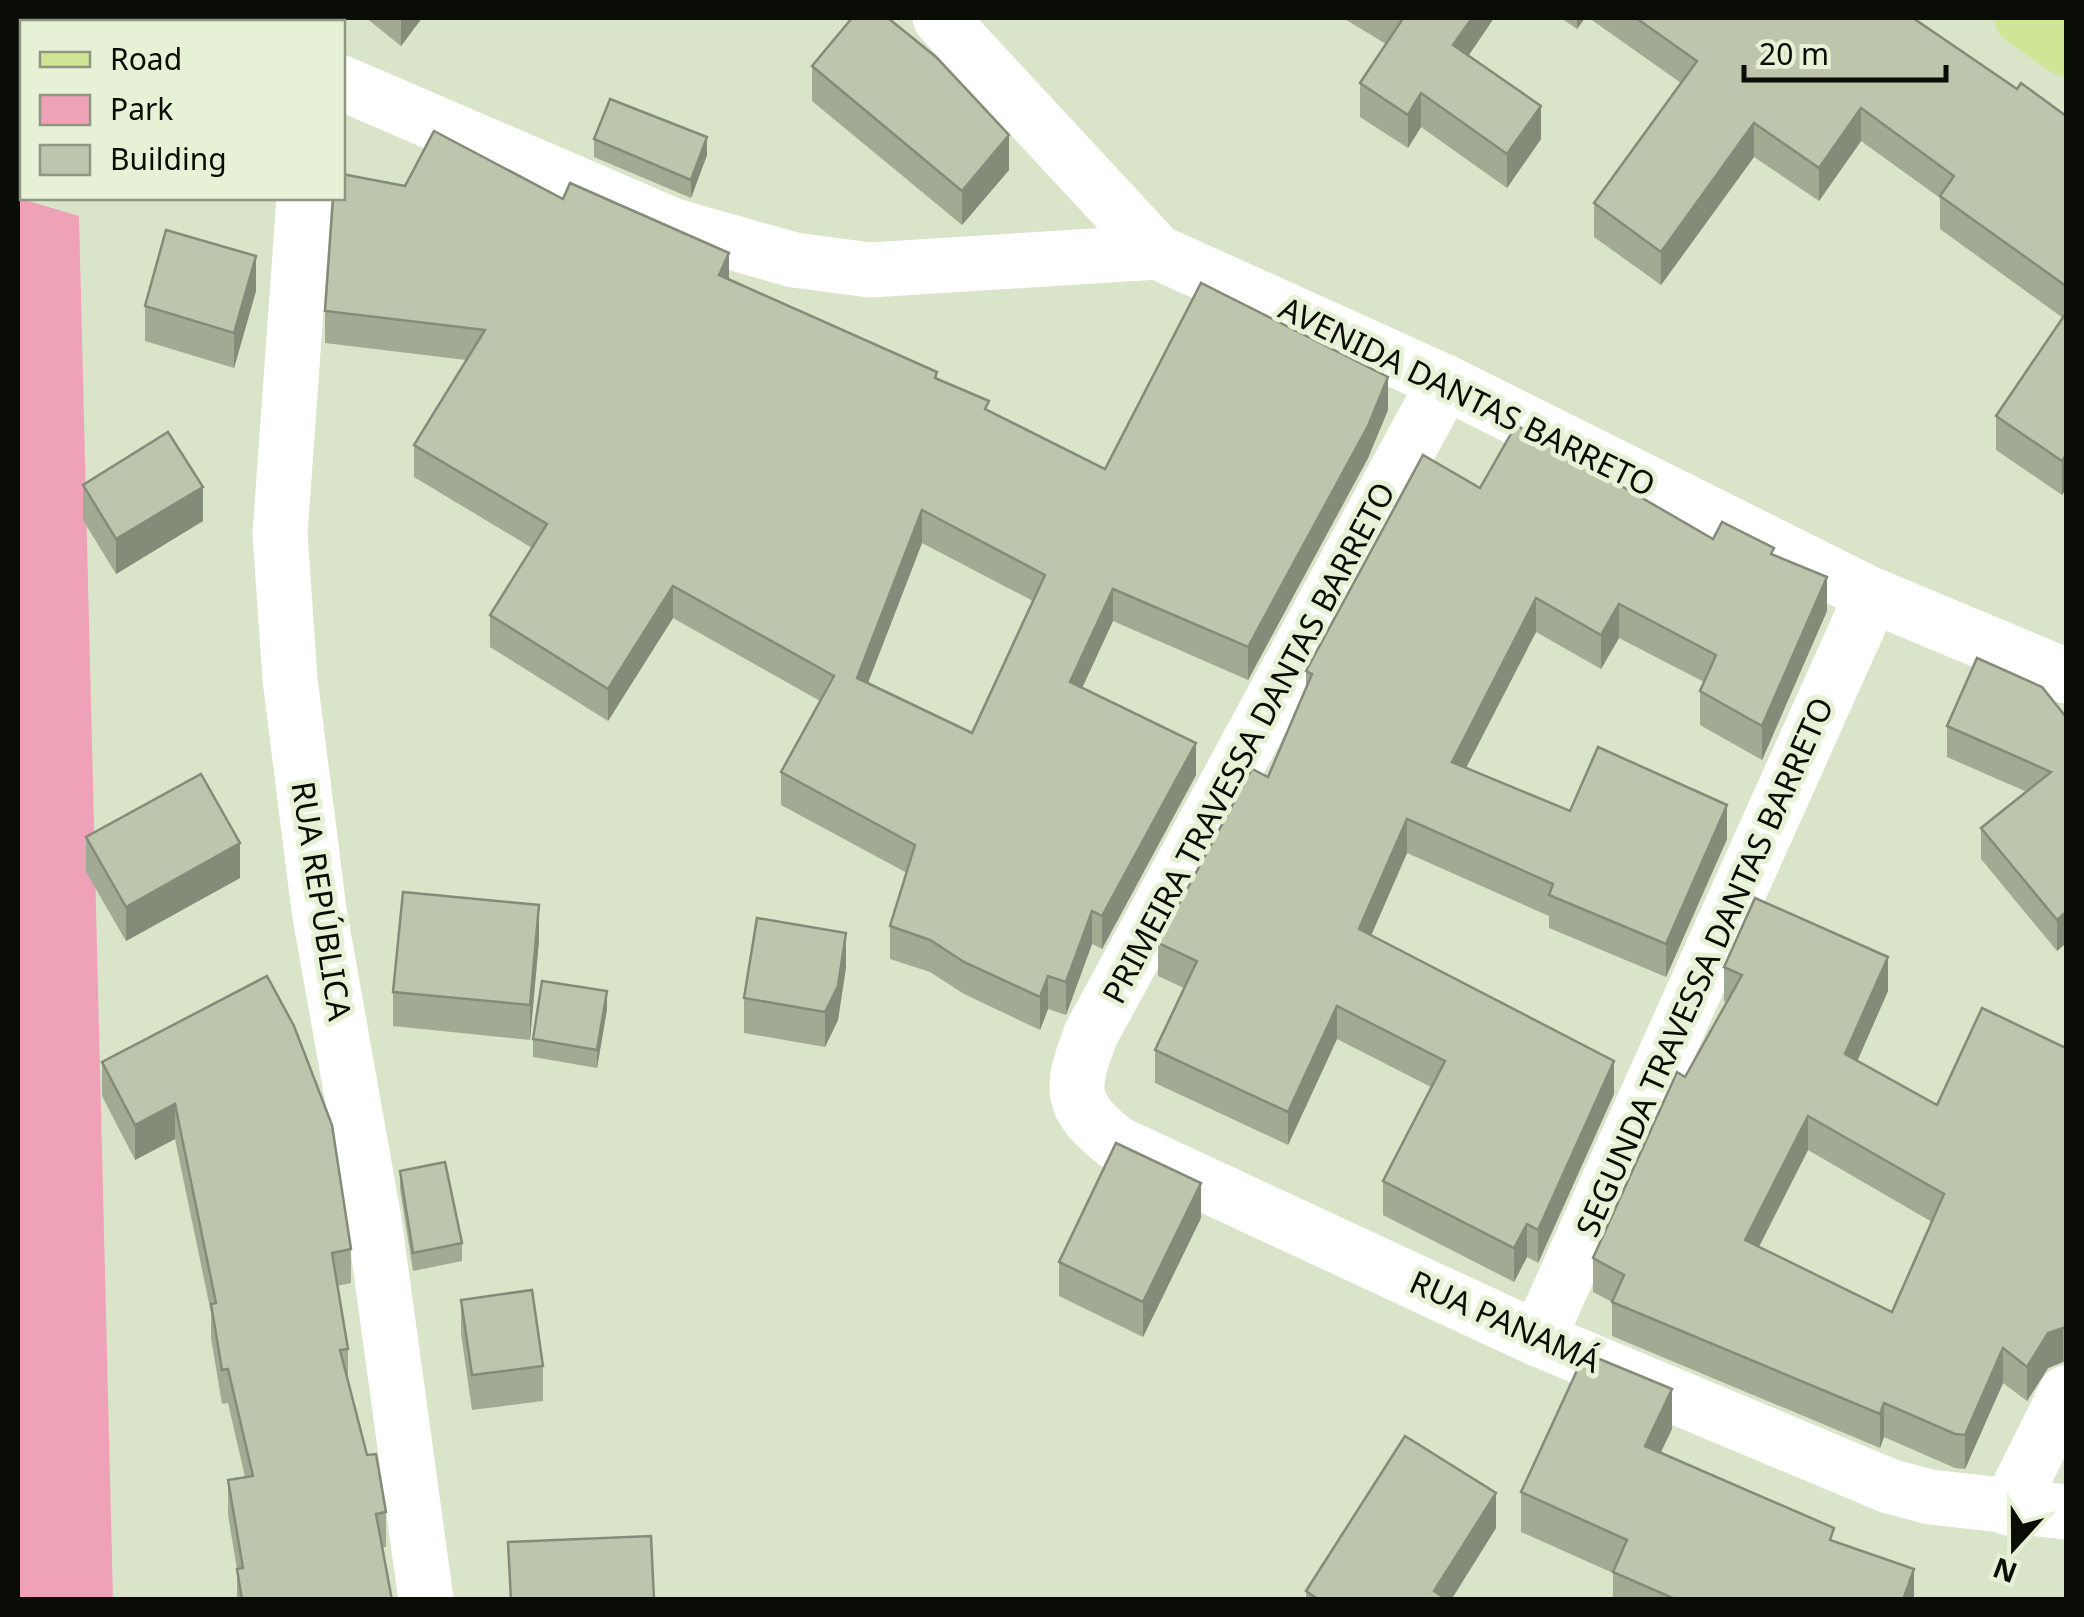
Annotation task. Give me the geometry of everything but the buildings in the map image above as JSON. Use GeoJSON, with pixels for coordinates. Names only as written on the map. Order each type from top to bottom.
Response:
{"type":"FeatureCollection","features":[{"type":"Feature","properties":{"kind":"main road"},"geometry":{"type":"LineString","coordinates":[[2022,18],[2066,49]]}},
{"type":"Feature","properties":{"kind":"street","name":"AVENIDA DANTAS BARRETO"},"geometry":{"type":"LineString","coordinates":[[940,18],[1157,252],[1445,382],[1872,596],[2066,676]]}},
{"type":"Feature","properties":{"kind":"street"},"geometry":{"type":"LineString","coordinates":[[345,84],[674,226],[794,260],[870,270],[1157,252]]}},
{"type":"Feature","properties":{"kind":"street","name":"RUA REPÚBLICA"},"geometry":{"type":"LineString","coordinates":[[304,200],[280,534],[290,679],[319,910],[374,1220],[426,1600]]}},
{"type":"Feature","properties":{"kind":"street","name":"PRIMEIRA TRAVESSA DANTAS BARRETO"},"geometry":{"type":"LineString","coordinates":[[1080,1110],[1075,1091],[1091,1034],[1445,382]]}},
{"type":"Feature","properties":{"kind":"street","name":"SEGUNDA TRAVESSA DANTAS BARRETO"},"geometry":{"type":"LineString","coordinates":[[1538,1339],[1872,596]]}},
{"type":"Feature","properties":{"kind":"street","name":"RUA PANAMÁ"},"geometry":{"type":"LineString","coordinates":[[1080,1110],[1116,1143],[1538,1339],[1889,1486],[1930,1497],[2066,1512]]}},
{"type":"Feature","properties":{"kind":"street"},"geometry":{"type":"LineString","coordinates":[[2009,1508],[2066,1393]]}},
{"type":"Feature","properties":{"kind":"green space"},"geometry":{"type":"Polygon","coordinates":[[[18,198],[79,216],[113,1599],[18,1599],[18,198]]]}}]}
